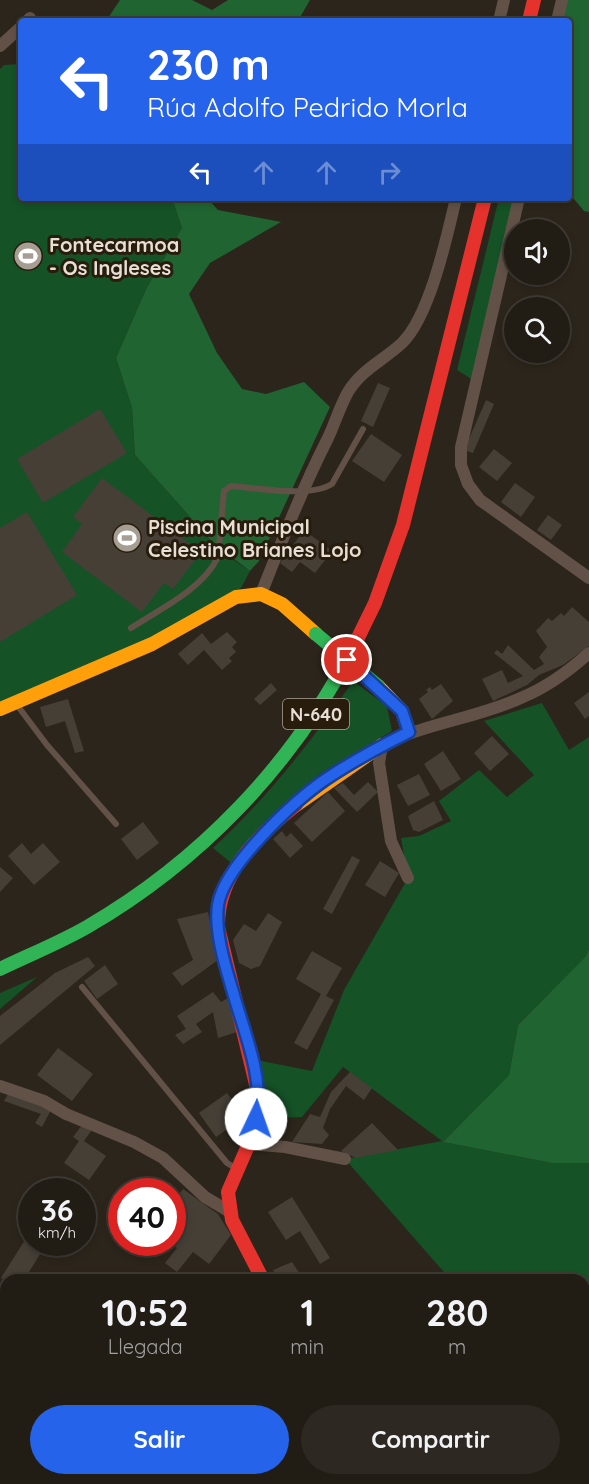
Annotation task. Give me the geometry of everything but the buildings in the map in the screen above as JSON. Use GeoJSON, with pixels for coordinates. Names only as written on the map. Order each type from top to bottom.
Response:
{"type":"FeatureCollection","features":[{"type":"Feature","properties":{"kind":"main road"},"geometry":{"type":"LineString","coordinates":[[530,18],[534,0]]}},
{"type":"Feature","properties":{"kind":"main road","name":"N-640"},"geometry":{"type":"LineString","coordinates":[[0,969],[87,927],[175,866],[264,783],[323,704],[365,628],[397,547],[415,483],[484,201]]}},
{"type":"Feature","properties":{"kind":"main road"},"geometry":{"type":"LineString","coordinates":[[0,709],[152,644],[236,597],[261,594],[282,604],[378,686],[402,711],[409,732]]}},
{"type":"Feature","properties":{"kind":"main road"},"geometry":{"type":"LineString","coordinates":[[260,1274],[230,1212],[228,1192],[248,1144],[260,1101],[252,1059],[219,927],[218,905],[236,867],[257,840],[324,780],[382,745]]}},
{"type":"Feature","properties":{"kind":"street"},"geometry":{"type":"LineString","coordinates":[[500,18],[504,0]]}},
{"type":"Feature","properties":{"kind":"street"},"geometry":{"type":"LineString","coordinates":[[558,18],[562,0]]}},
{"type":"Feature","properties":{"kind":"street"},"geometry":{"type":"LineString","coordinates":[[0,46],[18,29]]}},
{"type":"Feature","properties":{"kind":"street"},"geometry":{"type":"LineString","coordinates":[[261,594],[301,491],[353,385],[359,376],[403,342],[416,323],[439,266],[455,201]]}},
{"type":"Feature","properties":{"kind":"street"},"geometry":{"type":"LineString","coordinates":[[518,201],[495,309],[465,423],[461,465],[468,484],[480,500],[589,578]]}},
{"type":"Feature","properties":{"kind":"street"},"geometry":{"type":"LineString","coordinates":[[408,878],[391,841],[379,763],[382,745],[409,732],[524,697],[552,682],[589,653]]}},
{"type":"Feature","properties":{"kind":"street"},"geometry":{"type":"LineString","coordinates":[[0,1086],[45,1101],[66,1114],[134,1142],[163,1158],[205,1197],[230,1212]]}},
{"type":"Feature","properties":{"kind":"street"},"geometry":{"type":"LineString","coordinates":[[248,1144],[285,1147],[345,1160]]}},
{"type":"Feature","properties":{"kind":"lane"},"geometry":{"type":"LineString","coordinates":[[131,628],[191,588],[214,566],[218,557],[224,491],[231,486],[301,491],[323,490],[332,484],[363,429]]}},
{"type":"Feature","properties":{"kind":"lane"},"geometry":{"type":"LineString","coordinates":[[15,702],[47,746],[116,824]]}},
{"type":"Feature","properties":{"kind":"lane"},"geometry":{"type":"LineString","coordinates":[[82,987],[227,1163],[237,1169]]}},
{"type":"Feature","properties":{"kind":"green space"},"geometry":{"type":"Polygon","coordinates":[[[120,0],[192,0],[212,10],[228,0],[310,0],[300,18],[108,18],[120,0]]]}},
{"type":"Feature","properties":{"kind":"green space"},"geometry":{"type":"Polygon","coordinates":[[[567,0],[589,0],[589,212],[584,211],[572,198],[572,18],[563,18],[567,0]]]}},
{"type":"Feature","properties":{"kind":"green space"},"geometry":{"type":"Polygon","coordinates":[[[18,64],[18,201],[173,201],[182,228],[146,289],[116,358],[132,408],[135,455],[219,550],[250,571],[241,588],[127,660],[0,714],[0,69],[4,65],[18,64]]]}},
{"type":"Feature","properties":{"kind":"green space"},"geometry":{"type":"Polygon","coordinates":[[[173,201],[210,201],[218,210],[281,222],[210,263],[189,294],[217,353],[242,389],[266,394],[304,382],[330,407],[259,561],[250,571],[213,543],[135,455],[132,408],[116,358],[146,289],[182,228],[173,201]]]}},
{"type":"Feature","properties":{"kind":"green space"},"geometry":{"type":"Polygon","coordinates":[[[498,201],[518,201],[514,219],[504,219],[504,262],[476,382],[457,370],[498,201]]]}},
{"type":"Feature","properties":{"kind":"green space"},"geometry":{"type":"Polygon","coordinates":[[[353,681],[387,706],[392,731],[318,775],[236,867],[213,848],[288,769],[353,681]]]}},
{"type":"Feature","properties":{"kind":"green space"},"geometry":{"type":"Polygon","coordinates":[[[542,703],[569,750],[589,737],[589,949],[586,956],[518,1025],[509,1075],[443,1142],[552,1163],[589,1163],[589,1274],[446,1274],[345,1159],[442,1141],[343,1067],[302,1117],[256,1119],[252,1059],[312,1071],[344,990],[408,878],[401,838],[419,836],[451,821],[439,801],[479,770],[507,797],[534,775],[484,721],[542,703]]]}},
{"type":"Feature","properties":{"kind":"green space"},"geometry":{"type":"Polygon","coordinates":[[[589,949],[589,1163],[552,1163],[443,1142],[509,1075],[518,1025],[586,956],[589,949]]]}},
{"type":"Feature","properties":{"kind":"green space"},"geometry":{"type":"Polygon","coordinates":[[[37,977],[0,1009],[0,993],[37,977]]]}},
{"type":"Feature","properties":{"kind":"traffic: fast"},"geometry":{"type":"LineString","coordinates":[[316,634],[378,686]]}},
{"type":"Feature","properties":{"kind":"traffic: fast"},"geometry":{"type":"LineString","coordinates":[[0,969],[87,927],[167,873],[204,841],[239,808],[301,733],[328,693],[352,650]]}},
{"type":"Feature","properties":{"kind":"traffic: slow"},"geometry":{"type":"LineString","coordinates":[[0,709],[152,644],[236,597],[261,594],[282,604],[316,634]]}},
{"type":"Feature","properties":{"kind":"traffic: slow"},"geometry":{"type":"LineString","coordinates":[[378,686],[402,711],[409,732]]}},
{"type":"Feature","properties":{"kind":"traffic: slow"},"geometry":{"type":"LineString","coordinates":[[296,805],[382,745]]}},
{"type":"Feature","properties":{"kind":"traffic: jam"},"geometry":{"type":"LineString","coordinates":[[530,18],[534,0]]}},
{"type":"Feature","properties":{"kind":"traffic: jam"},"geometry":{"type":"LineString","coordinates":[[352,650],[375,603],[403,525],[484,201]]}},
{"type":"Feature","properties":{"kind":"traffic: jam"},"geometry":{"type":"LineString","coordinates":[[260,1274],[232,1220],[228,1192],[253,1134],[260,1101],[218,927],[219,908],[224,890],[242,858],[267,830],[296,805]]}},
{"type":"Feature","properties":{"kind":"place","name":"Fontecarmoa - Os Ingleses"},"geometry":{"type":"Point","coordinates":[28,256]}},
{"type":"Feature","properties":{"kind":"place","name":"Piscina Municipal Celestino Brianes Lojo"},"geometry":{"type":"Point","coordinates":[127,538]}},
{"type":"Feature","properties":{"kind":"route"},"geometry":{"type":"LineString","coordinates":[[256,1119],[260,1101],[252,1059],[232,989],[219,927],[218,905],[236,867],[257,840],[324,780],[382,745],[409,732],[402,711],[378,686],[347,660]]}}]}
